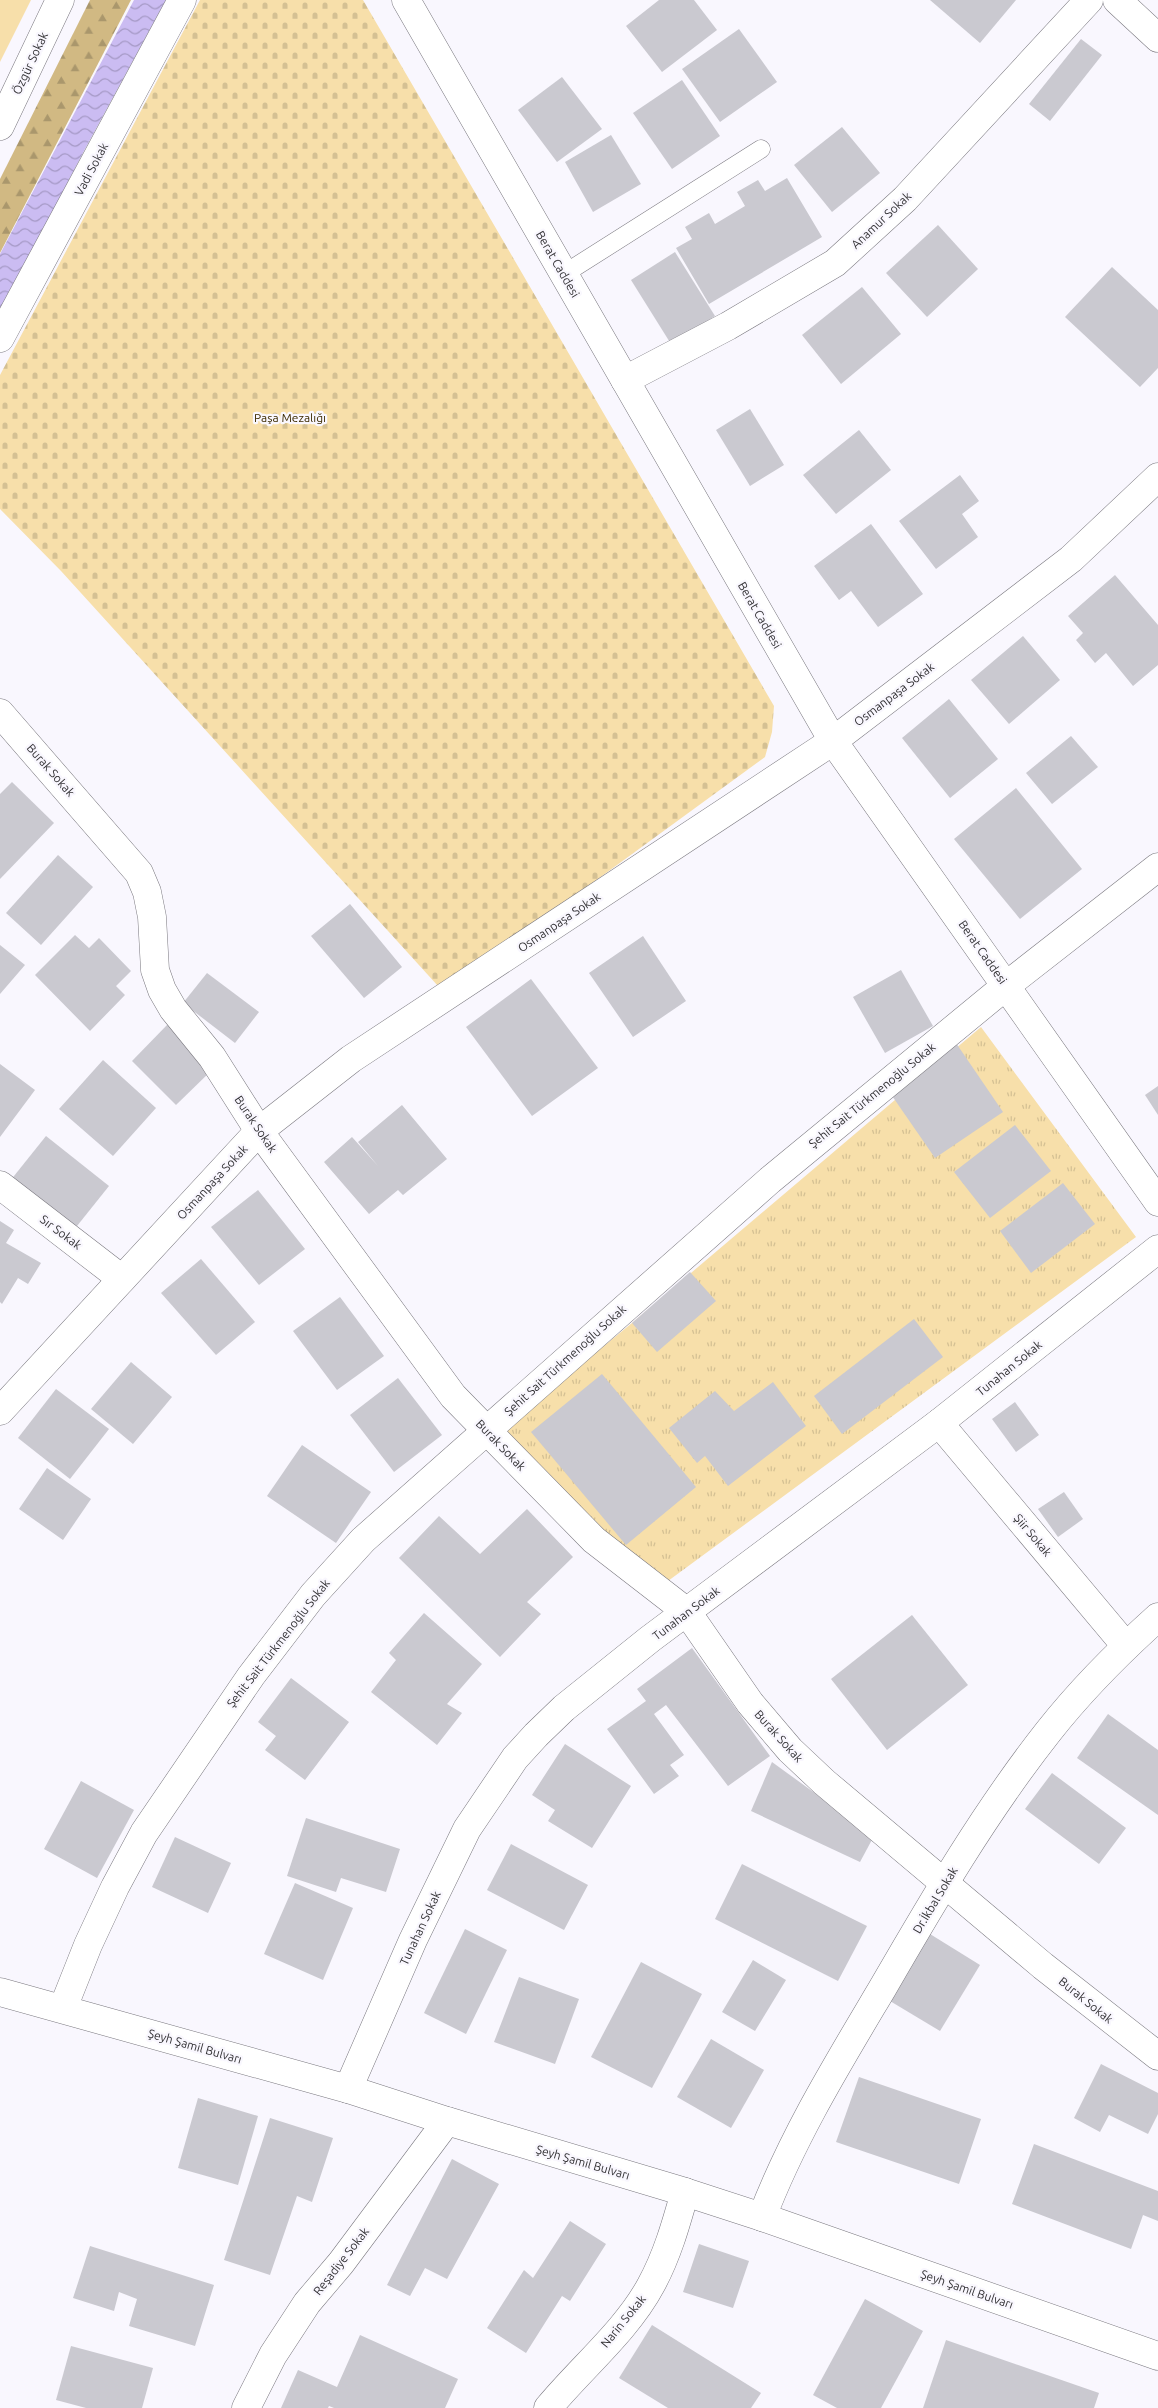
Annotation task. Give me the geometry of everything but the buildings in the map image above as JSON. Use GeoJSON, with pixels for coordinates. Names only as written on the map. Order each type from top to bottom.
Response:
{"type":"FeatureCollection","features":[{"type":"Feature","properties":{"kind":"street","name":"Özgür Sokak"},"geometry":{"type":"LineString","coordinates":[[0,126],[60,0]]}},
{"type":"Feature","properties":{"kind":"street","name":"Vadi Sokak"},"geometry":{"type":"LineString","coordinates":[[0,338],[182,0]]}},
{"type":"Feature","properties":{"kind":"street","name":"Berat Caddesi"},"geometry":{"type":"LineString","coordinates":[[406,0],[833,741],[1007,985],[1158,1202]]}},
{"type":"Feature","properties":{"kind":"street","name":"Anamur Sokak"},"geometry":{"type":"LineString","coordinates":[[625,380],[728,326],[835,263],[905,199],[1089,0]]}},
{"type":"Feature","properties":{"kind":"street"},"geometry":{"type":"LineString","coordinates":[[1117,0],[1158,38]]}},
{"type":"Feature","properties":{"kind":"street","name":"Osmanpaşa Sokak"},"geometry":{"type":"LineString","coordinates":[[0,1411],[260,1132],[351,1060],[833,741],[1071,559],[1158,478]]}},
{"type":"Feature","properties":{"kind":"street","name":"Burak Sokak"},"geometry":{"type":"LineString","coordinates":[[0,713],[139,873],[147,892],[152,917],[155,970],[162,990],[173,1009],[212,1057],[260,1132],[453,1396],[594,1540],[687,1612],[750,1703],[790,1750],[824,1782],[1074,1991],[1158,2056]]}},
{"type":"Feature","properties":{"kind":"street","name":"Şehit Sait Türkmenoğlu Sokak"},"geometry":{"type":"LineString","coordinates":[[63,2008],[107,1903],[144,1833],[251,1676],[312,1595],[363,1540],[770,1180],[1007,985],[1158,867]]}},
{"type":"Feature","properties":{"kind":"street","name":"Sır Sokak"},"geometry":{"type":"LineString","coordinates":[[0,1185],[122,1279]]}},
{"type":"Feature","properties":{"kind":"street","name":"Tunahan Sokak"},"geometry":{"type":"LineString","coordinates":[[348,2089],[418,1932],[468,1829],[497,1782],[515,1758],[564,1708],[687,1612],[940,1423],[1158,1249]]}},
{"type":"Feature","properties":{"kind":"street","name":"Şiir Sokak"},"geometry":{"type":"LineString","coordinates":[[940,1423],[1126,1646]]}},
{"type":"Feature","properties":{"kind":"street","name":"Dr.İkbal Sokak"},"geometry":{"type":"LineString","coordinates":[[762,2217],[797,2136],[944,1883],[998,1800],[1048,1731],[1126,1646],[1158,1617]]}},
{"type":"Feature","properties":{"kind":"street","name":"Şeyh Şamil Bulvarı"},"geometry":{"type":"LineString","coordinates":[[0,1992],[63,2008],[348,2089],[447,2122],[685,2192],[762,2217],[1158,2356]]}},
{"type":"Feature","properties":{"kind":"street","name":"Reşadiye Sokak"},"geometry":{"type":"LineString","coordinates":[[246,2408],[273,2355],[307,2304],[341,2263],[447,2122]]}},
{"type":"Feature","properties":{"kind":"street","name":"Narin Sokak"},"geometry":{"type":"LineString","coordinates":[[548,2408],[636,2309],[651,2286],[664,2260],[685,2192]]}},
{"type":"Feature","properties":{"kind":"lane"},"geometry":{"type":"LineString","coordinates":[[564,274],[761,149]]}},
{"type":"Feature","properties":{"kind":"green space"},"geometry":{"type":"Polygon","coordinates":[[[0,0],[31,0],[0,62],[0,0]]]}},
{"type":"Feature","properties":{"kind":"green space"},"geometry":{"type":"Polygon","coordinates":[[[90,0],[131,0],[0,253],[0,179],[90,0]]]}},
{"type":"Feature","properties":{"kind":"green space","name":"Paşa Mezalığı"},"geometry":{"type":"Polygon","coordinates":[[[200,0],[363,0],[774,706],[772,732],[765,757],[554,911],[438,986],[61,571],[0,509],[0,375],[200,0]]]}},
{"type":"Feature","properties":{"kind":"green space"},"geometry":{"type":"Polygon","coordinates":[[[981,1027],[1136,1237],[668,1581],[597,1527],[499,1432],[632,1323],[981,1027]]]}},
{"type":"Feature","properties":{"kind":"water"},"geometry":{"type":"Polygon","coordinates":[[[134,0],[166,0],[85,149],[0,313],[0,254],[134,0]]]}}]}
